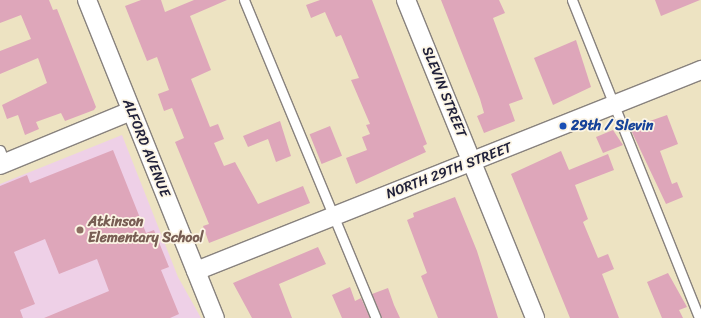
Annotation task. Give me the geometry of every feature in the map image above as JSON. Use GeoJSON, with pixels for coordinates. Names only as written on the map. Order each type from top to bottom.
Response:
{"type":"FeatureCollection","features":[{"type":"Feature","properties":{"kind":"street","name":"ALFORD AVENUE"},"geometry":{"type":"LineString","coordinates":[[87,0],[215,318]]}},
{"type":"Feature","properties":{"kind":"street","name":"SLEVIN STREET"},"geometry":{"type":"LineString","coordinates":[[406,0],[535,318]]}},
{"type":"Feature","properties":{"kind":"street","name":"NORTH 29TH STREET"},"geometry":{"type":"LineString","coordinates":[[196,271],[701,70]]}},
{"type":"Feature","properties":{"kind":"street"},"geometry":{"type":"LineString","coordinates":[[2,159],[131,111]]}},
{"type":"Feature","properties":{"kind":"lane"},"geometry":{"type":"LineString","coordinates":[[244,0],[332,216],[376,318]]}},
{"type":"Feature","properties":{"kind":"lane"},"geometry":{"type":"LineString","coordinates":[[572,0],[699,318]]}},
{"type":"Feature","properties":{"kind":"shaded area","name":"Atkinson Elementary School"},"geometry":{"type":"Polygon","coordinates":[[[122,135],[178,277],[201,318],[0,318],[0,184],[122,135]]]}},
{"type":"Feature","properties":{"kind":"building"},"geometry":{"type":"Polygon","coordinates":[[[0,0],[49,0],[53,10],[57,9],[96,107],[94,110],[65,121],[61,113],[36,122],[39,129],[25,135],[18,115],[7,119],[2,105],[47,83],[38,58],[0,74],[0,51],[31,39],[21,15],[0,23],[0,0]]]}},
{"type":"Feature","properties":{"kind":"building"},"geometry":{"type":"Polygon","coordinates":[[[141,0],[161,0],[165,12],[194,0],[227,0],[190,16],[211,70],[191,79],[210,127],[218,124],[224,139],[214,143],[224,166],[235,162],[258,204],[303,186],[310,203],[209,243],[203,226],[209,224],[175,142],[184,138],[172,108],[164,111],[158,94],[169,90],[157,57],[147,61],[125,6],[141,0]]]}},
{"type":"Feature","properties":{"kind":"building"},"geometry":{"type":"Polygon","coordinates":[[[320,0],[372,0],[427,144],[423,146],[426,152],[356,184],[346,158],[367,150],[362,137],[370,134],[366,125],[370,124],[351,80],[359,78],[341,35],[336,37],[325,12],[311,18],[306,5],[320,0]]]}},
{"type":"Feature","properties":{"kind":"building"},"geometry":{"type":"Polygon","coordinates":[[[441,0],[499,0],[505,13],[493,18],[523,99],[509,104],[515,121],[484,133],[477,116],[484,113],[480,99],[441,0]]]}},
{"type":"Feature","properties":{"kind":"building"},"geometry":{"type":"Polygon","coordinates":[[[655,0],[700,0],[661,16],[655,0]]]}},
{"type":"Feature","properties":{"kind":"building"},"geometry":{"type":"Polygon","coordinates":[[[576,40],[591,87],[553,105],[534,58],[576,40]]]}},
{"type":"Feature","properties":{"kind":"building"},"geometry":{"type":"Polygon","coordinates":[[[667,115],[678,144],[660,151],[672,184],[677,182],[683,197],[666,204],[630,128],[667,115]]]}},
{"type":"Feature","properties":{"kind":"building"},"geometry":{"type":"Polygon","coordinates":[[[280,121],[291,156],[276,162],[268,139],[248,147],[243,136],[280,121]]]}},
{"type":"Feature","properties":{"kind":"building"},"geometry":{"type":"Polygon","coordinates":[[[330,126],[342,156],[322,164],[310,134],[330,126]]]}},
{"type":"Feature","properties":{"kind":"building"},"geometry":{"type":"Polygon","coordinates":[[[613,130],[623,145],[603,153],[596,137],[613,130]]]}},
{"type":"Feature","properties":{"kind":"building","name":"Atkinson Elementary School"},"geometry":{"type":"Polygon","coordinates":[[[113,150],[146,233],[154,230],[169,267],[161,270],[179,314],[170,318],[44,318],[109,291],[97,259],[59,274],[45,239],[14,252],[35,304],[20,310],[23,318],[0,318],[0,186],[27,175],[30,183],[113,150]]]}},
{"type":"Feature","properties":{"kind":"building"},"geometry":{"type":"Polygon","coordinates":[[[561,151],[569,170],[608,154],[614,170],[575,185],[588,219],[583,222],[598,258],[608,254],[614,269],[602,274],[619,318],[570,318],[511,174],[561,151]]]}},
{"type":"Feature","properties":{"kind":"building"},"geometry":{"type":"Polygon","coordinates":[[[455,197],[477,251],[498,318],[438,318],[421,276],[427,273],[407,220],[414,217],[413,213],[455,197]]]}},
{"type":"Feature","properties":{"kind":"building"},"geometry":{"type":"Polygon","coordinates":[[[318,247],[326,264],[279,284],[292,318],[252,318],[233,283],[318,247]]]}},
{"type":"Feature","properties":{"kind":"building"},"geometry":{"type":"Polygon","coordinates":[[[668,273],[687,307],[679,310],[683,318],[662,318],[647,282],[668,273]]]}},
{"type":"Feature","properties":{"kind":"building"},"geometry":{"type":"Polygon","coordinates":[[[350,287],[355,301],[361,298],[370,318],[342,318],[332,295],[350,287]]]}},
{"type":"Feature","properties":{"kind":"building"},"geometry":{"type":"Polygon","coordinates":[[[388,288],[400,318],[382,318],[372,294],[388,288]]]}},
{"type":"Feature","properties":{"kind":"place","name":"29th / Slevin"},"geometry":{"type":"Point","coordinates":[563,126]}},
{"type":"Feature","properties":{"kind":"place","name":"Atkinson Elementary School"},"geometry":{"type":"Point","coordinates":[80,230]}}]}
